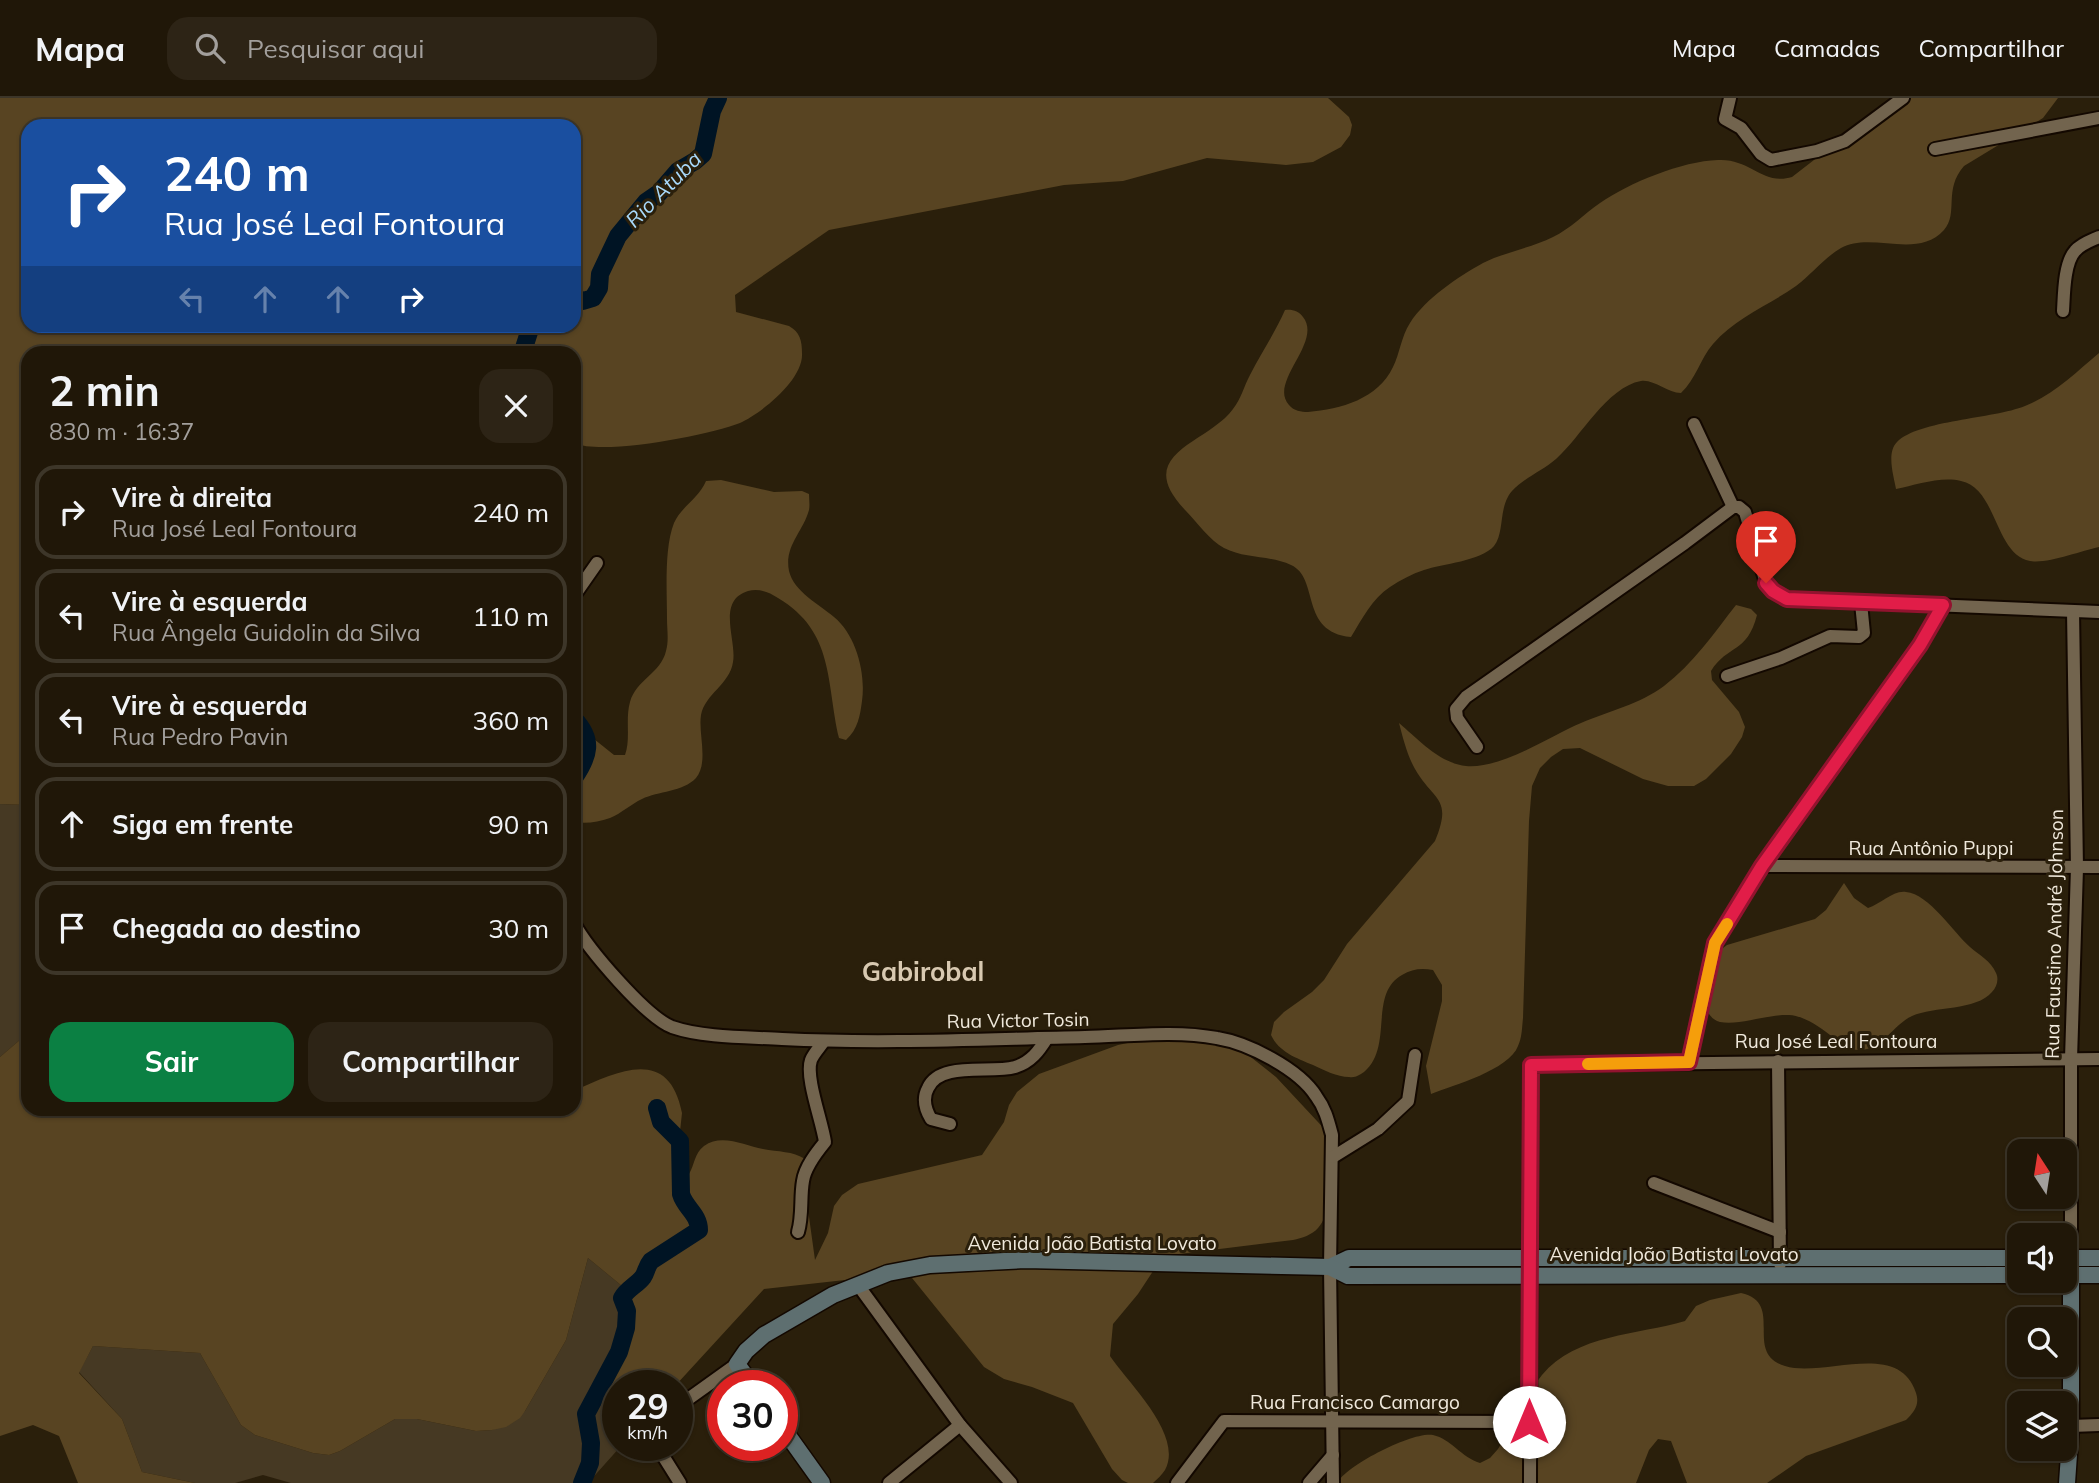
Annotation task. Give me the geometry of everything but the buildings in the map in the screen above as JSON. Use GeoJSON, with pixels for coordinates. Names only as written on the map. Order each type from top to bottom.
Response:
{"type":"FeatureCollection","features":[{"type":"Feature","properties":{"kind":"street"},"geometry":{"type":"LineString","coordinates":[[1730,98],[1725,119],[1741,128],[1761,154],[1771,160],[1817,151],[1845,141],[1903,98]]}},
{"type":"Feature","properties":{"kind":"street"},"geometry":{"type":"LineString","coordinates":[[1935,149],[2099,118]]}},
{"type":"Feature","properties":{"kind":"street"},"geometry":{"type":"LineString","coordinates":[[2063,311],[2072,254],[2081,245],[2099,237]]}},
{"type":"Feature","properties":{"kind":"street"},"geometry":{"type":"LineString","coordinates":[[1694,424],[1733,507]]}},
{"type":"Feature","properties":{"kind":"street"},"geometry":{"type":"LineString","coordinates":[[1477,747],[1457,718],[1456,709],[1466,697],[1733,507],[1739,507],[1745,512],[1766,583],[1773,591],[1787,599],[2099,612]]}},
{"type":"Feature","properties":{"kind":"street"},"geometry":{"type":"LineString","coordinates":[[581,586],[597,563]]}},
{"type":"Feature","properties":{"kind":"street"},"geometry":{"type":"LineString","coordinates":[[1727,676],[1790,654],[1830,636],[1859,637],[1864,633],[1861,603]]}},
{"type":"Feature","properties":{"kind":"street"},"geometry":{"type":"LineString","coordinates":[[1689,1062],[1715,943],[1762,866],[1920,645],[1943,605]]}},
{"type":"Feature","properties":{"kind":"street","name":"Rua Faustino André Johnson"},"geometry":{"type":"LineString","coordinates":[[2069,1223],[2077,868],[2073,611]]}},
{"type":"Feature","properties":{"kind":"street","name":"Rua Antônio Puppi"},"geometry":{"type":"LineString","coordinates":[[1762,866],[2099,867]]}},
{"type":"Feature","properties":{"kind":"street","name":"Rua Victor Tosin"},"geometry":{"type":"LineString","coordinates":[[581,935],[646,1009],[672,1027],[721,1036],[824,1041],[970,1041],[1182,1035],[1217,1038],[1250,1047],[1295,1074],[1315,1093],[1327,1114],[1332,1135],[1330,1267],[1333,1483]]}},
{"type":"Feature","properties":{"kind":"street"},"geometry":{"type":"LineString","coordinates":[[950,1124],[931,1119],[925,1108],[926,1091],[932,1080],[942,1073],[1017,1066],[1034,1057],[1048,1038]]}},
{"type":"Feature","properties":{"kind":"street"},"geometry":{"type":"LineString","coordinates":[[798,1232],[803,1179],[825,1142],[820,1112],[808,1074],[812,1057],[824,1041]]}},
{"type":"Feature","properties":{"kind":"street"},"geometry":{"type":"LineString","coordinates":[[1333,1157],[1378,1129],[1408,1101],[1415,1055]]}},
{"type":"Feature","properties":{"kind":"street","name":"Rua José Leal Fontoura"},"geometry":{"type":"LineString","coordinates":[[1529,1268],[1531,1065],[2099,1059]]}},
{"type":"Feature","properties":{"kind":"street"},"geometry":{"type":"LineString","coordinates":[[1778,1061],[1780,1267]]}},
{"type":"Feature","properties":{"kind":"street"},"geometry":{"type":"LineString","coordinates":[[1654,1183],[1780,1232]]}},
{"type":"Feature","properties":{"kind":"street","name":"Avenida João Batista Lovato"},"geometry":{"type":"LineString","coordinates":[[737,1364],[746,1351],[764,1335],[802,1311],[888,1273],[930,1265],[1025,1260],[1330,1267],[1349,1258],[1529,1268],[1780,1267],[2007,1258]]}},
{"type":"Feature","properties":{"kind":"street"},"geometry":{"type":"LineString","coordinates":[[2077,1258],[2099,1258]]}},
{"type":"Feature","properties":{"kind":"street","name":"Avenida João Batista Lovato"},"geometry":{"type":"LineString","coordinates":[[1780,1267],[2007,1275]]}},
{"type":"Feature","properties":{"kind":"street"},"geometry":{"type":"LineString","coordinates":[[1529,1268],[1530,1483]]}},
{"type":"Feature","properties":{"kind":"street"},"geometry":{"type":"LineString","coordinates":[[2077,1275],[2099,1275]]}},
{"type":"Feature","properties":{"kind":"street"},"geometry":{"type":"LineString","coordinates":[[858,1285],[960,1425],[1011,1483]]}},
{"type":"Feature","properties":{"kind":"street"},"geometry":{"type":"LineString","coordinates":[[2068,1293],[2070,1391]]}},
{"type":"Feature","properties":{"kind":"street"},"geometry":{"type":"LineString","coordinates":[[693,1396],[737,1364],[741,1370]]}},
{"type":"Feature","properties":{"kind":"street","name":"Rua Francisco Camargo"},"geometry":{"type":"LineString","coordinates":[[1177,1483],[1224,1421],[1529,1422]]}},
{"type":"Feature","properties":{"kind":"street"},"geometry":{"type":"LineString","coordinates":[[889,1483],[960,1425]]}},
{"type":"Feature","properties":{"kind":"street"},"geometry":{"type":"LineString","coordinates":[[2077,1426],[2099,1425]]}},
{"type":"Feature","properties":{"kind":"street"},"geometry":{"type":"LineString","coordinates":[[798,1449],[822,1483]]}},
{"type":"Feature","properties":{"kind":"street"},"geometry":{"type":"LineString","coordinates":[[1308,1483],[1333,1455]]}},
{"type":"Feature","properties":{"kind":"street"},"geometry":{"type":"LineString","coordinates":[[666,1461],[680,1483]]}},
{"type":"Feature","properties":{"kind":"street"},"geometry":{"type":"LineString","coordinates":[[2067,1483],[2069,1461]]}},
{"type":"Feature","properties":{"kind":"shaded area"},"geometry":{"type":"Polygon","coordinates":[[[0,98],[1328,98],[1349,117],[1352,125],[1350,135],[1341,147],[1313,162],[1286,165],[1207,158],[1123,181],[1064,185],[829,230],[735,295],[736,312],[789,326],[800,337],[801,363],[789,384],[759,412],[740,423],[682,438],[631,446],[581,444],[581,346],[21,346],[21,805],[0,804],[0,98]]]}},
{"type":"Feature","properties":{"kind":"shaded area"},"geometry":{"type":"Polygon","coordinates":[[[1894,98],[2058,98],[2043,118],[1964,166],[1954,184],[1948,223],[1933,239],[1907,244],[1866,242],[1841,248],[1796,286],[1742,319],[1722,335],[1681,393],[1641,381],[1617,393],[1556,459],[1512,491],[1505,504],[1494,546],[1480,555],[1424,570],[1394,584],[1373,603],[1351,637],[1335,633],[1324,625],[1312,604],[1300,572],[1283,562],[1240,554],[1219,545],[1171,491],[1166,476],[1170,462],[1179,451],[1222,421],[1233,409],[1285,310],[1299,313],[1307,327],[1302,350],[1285,385],[1284,396],[1289,405],[1298,411],[1308,412],[1345,405],[1368,395],[1386,378],[1395,362],[1407,328],[1425,305],[1453,282],[1483,263],[1553,237],[1626,188],[1656,174],[1688,164],[1729,161],[1773,178],[1792,177],[1894,98]]]}},
{"type":"Feature","properties":{"kind":"shaded area"},"geometry":{"type":"Polygon","coordinates":[[[2099,353],[2099,547],[2055,559],[2030,561],[2018,556],[2010,547],[1982,496],[1973,486],[1961,481],[1945,480],[1896,489],[1892,452],[1897,442],[1922,429],[1939,424],[2025,406],[2055,389],[2099,353]]]}},
{"type":"Feature","properties":{"kind":"shaded area"},"geometry":{"type":"Polygon","coordinates":[[[721,480],[774,492],[802,491],[809,494],[809,510],[789,554],[789,571],[796,585],[842,625],[854,644],[861,667],[863,690],[856,727],[846,740],[839,738],[825,660],[810,626],[775,596],[760,590],[748,591],[738,596],[730,612],[733,653],[731,670],[707,701],[701,715],[703,756],[696,778],[677,789],[648,796],[610,818],[581,823],[581,740],[594,739],[614,755],[625,755],[628,715],[633,694],[659,665],[667,647],[667,557],[671,533],[681,512],[706,481],[721,480]]]}},
{"type":"Feature","properties":{"kind":"shaded area"},"geometry":{"type":"Polygon","coordinates":[[[1736,605],[1751,609],[1757,615],[1753,627],[1743,643],[1717,662],[1711,671],[1712,680],[1739,712],[1745,727],[1731,754],[1706,779],[1694,786],[1668,786],[1643,779],[1580,748],[1563,749],[1540,768],[1532,786],[1529,821],[1522,1029],[1513,1055],[1480,1076],[1431,1094],[1426,1066],[1442,1001],[1442,985],[1433,970],[1424,969],[1406,973],[1392,984],[1383,1007],[1378,1049],[1373,1061],[1359,1075],[1344,1077],[1331,1073],[1294,1057],[1274,1041],[1271,1035],[1274,1022],[1324,980],[1347,944],[1435,841],[1442,808],[1412,764],[1399,723],[1430,749],[1456,764],[1480,766],[1495,763],[1655,692],[1694,658],[1736,605]]]}},
{"type":"Feature","properties":{"kind":"shaded area"},"geometry":{"type":"Polygon","coordinates":[[[0,804],[21,805],[21,1039],[0,1057],[0,804]]]}},
{"type":"Feature","properties":{"kind":"shaded area"},"geometry":{"type":"Polygon","coordinates":[[[1844,883],[1854,898],[1868,908],[1901,892],[1915,894],[1923,899],[1991,965],[1997,978],[1994,990],[1976,1002],[1912,1016],[1881,1042],[1859,1050],[1844,1045],[1800,1017],[1780,1015],[1728,1023],[1713,1018],[1705,1008],[1715,954],[1727,945],[1815,919],[1826,910],[1844,883]]]}},
{"type":"Feature","properties":{"kind":"shaded area"},"geometry":{"type":"Polygon","coordinates":[[[1156,1037],[1192,1037],[1238,1047],[1276,1077],[1331,1136],[1329,1198],[1323,1220],[1316,1230],[1293,1240],[1163,1256],[1138,1294],[1113,1324],[1110,1356],[1151,1410],[1167,1441],[1169,1456],[1165,1470],[1153,1483],[1128,1483],[1122,1480],[1112,1469],[1073,1403],[1004,1379],[984,1367],[908,1273],[764,1289],[690,1370],[613,1370],[622,1286],[588,1258],[566,1340],[525,1411],[520,1418],[506,1427],[476,1431],[417,1419],[395,1419],[340,1451],[329,1455],[313,1453],[255,1435],[241,1425],[200,1353],[93,1346],[79,1373],[122,1419],[142,1472],[195,1483],[78,1483],[59,1436],[33,1425],[0,1436],[0,1057],[21,1039],[21,1116],[581,1116],[581,1088],[624,1072],[640,1069],[654,1071],[666,1078],[675,1092],[682,1113],[673,1196],[682,1186],[698,1152],[711,1142],[726,1140],[800,1156],[805,1159],[805,1188],[815,1260],[828,1233],[834,1206],[842,1195],[858,1184],[982,1155],[1004,1122],[1009,1105],[1017,1092],[1039,1074],[1118,1045],[1156,1037]]]}},
{"type":"Feature","properties":{"kind":"shaded area"},"geometry":{"type":"Polygon","coordinates":[[[588,1258],[622,1286],[613,1370],[602,1370],[602,1461],[608,1461],[588,1483],[291,1483],[263,1475],[235,1483],[195,1483],[142,1472],[122,1419],[79,1372],[93,1346],[200,1353],[241,1425],[255,1435],[313,1453],[329,1455],[395,1419],[417,1419],[476,1431],[492,1430],[525,1411],[566,1340],[588,1258]]]}},
{"type":"Feature","properties":{"kind":"shaded area"},"geometry":{"type":"Polygon","coordinates":[[[1741,1293],[1754,1298],[1761,1307],[1766,1351],[1773,1360],[1785,1366],[1801,1368],[1877,1364],[1894,1368],[1907,1377],[1916,1393],[1917,1405],[1914,1411],[1906,1420],[1806,1456],[1767,1483],[1687,1483],[1671,1441],[1658,1439],[1649,1450],[1636,1483],[1337,1483],[1353,1467],[1366,1459],[1396,1444],[1424,1435],[1439,1437],[1480,1463],[1490,1458],[1498,1449],[1524,1402],[1542,1375],[1556,1361],[1572,1351],[1609,1338],[1685,1321],[1696,1306],[1741,1293]]]}},
{"type":"Feature","properties":{"kind":"waterway","name":"Rio Atuba"},"geometry":{"type":"LineString","coordinates":[[581,300],[593,298],[599,288],[600,274],[618,236],[646,202],[659,193],[678,171],[703,154],[712,111],[718,98]]}},
{"type":"Feature","properties":{"kind":"waterway","name":"Rio Atuba"},"geometry":{"type":"LineString","coordinates":[[525,346],[529,333]]}},
{"type":"Feature","properties":{"kind":"waterway","name":"Rio Atuba"},"geometry":{"type":"LineString","coordinates":[[581,728],[587,741],[586,755],[581,766]]}},
{"type":"Feature","properties":{"kind":"waterway","name":"Rio Atuba"},"geometry":{"type":"LineString","coordinates":[[582,1483],[590,1463],[591,1443],[586,1414],[619,1352],[626,1328],[627,1311],[622,1298],[643,1277],[651,1261],[699,1230],[697,1220],[681,1194],[680,1141],[661,1122],[657,1108]]}},
{"type":"Feature","properties":{"kind":"slow traffic"},"geometry":{"type":"LineString","coordinates":[[1588,1064],[1689,1062],[1715,943],[1727,924]]}},
{"type":"Feature","properties":{"kind":"district","name":"Gabirobal"},"geometry":{"type":"Point","coordinates":[923,971]}},
{"type":"Feature","properties":{"kind":"route"},"geometry":{"type":"LineString","coordinates":[[1529,1422],[1531,1065],[1689,1062],[1715,943],[1762,866],[1920,645],[1943,605],[1787,599],[1773,591],[1766,583]]}}]}
